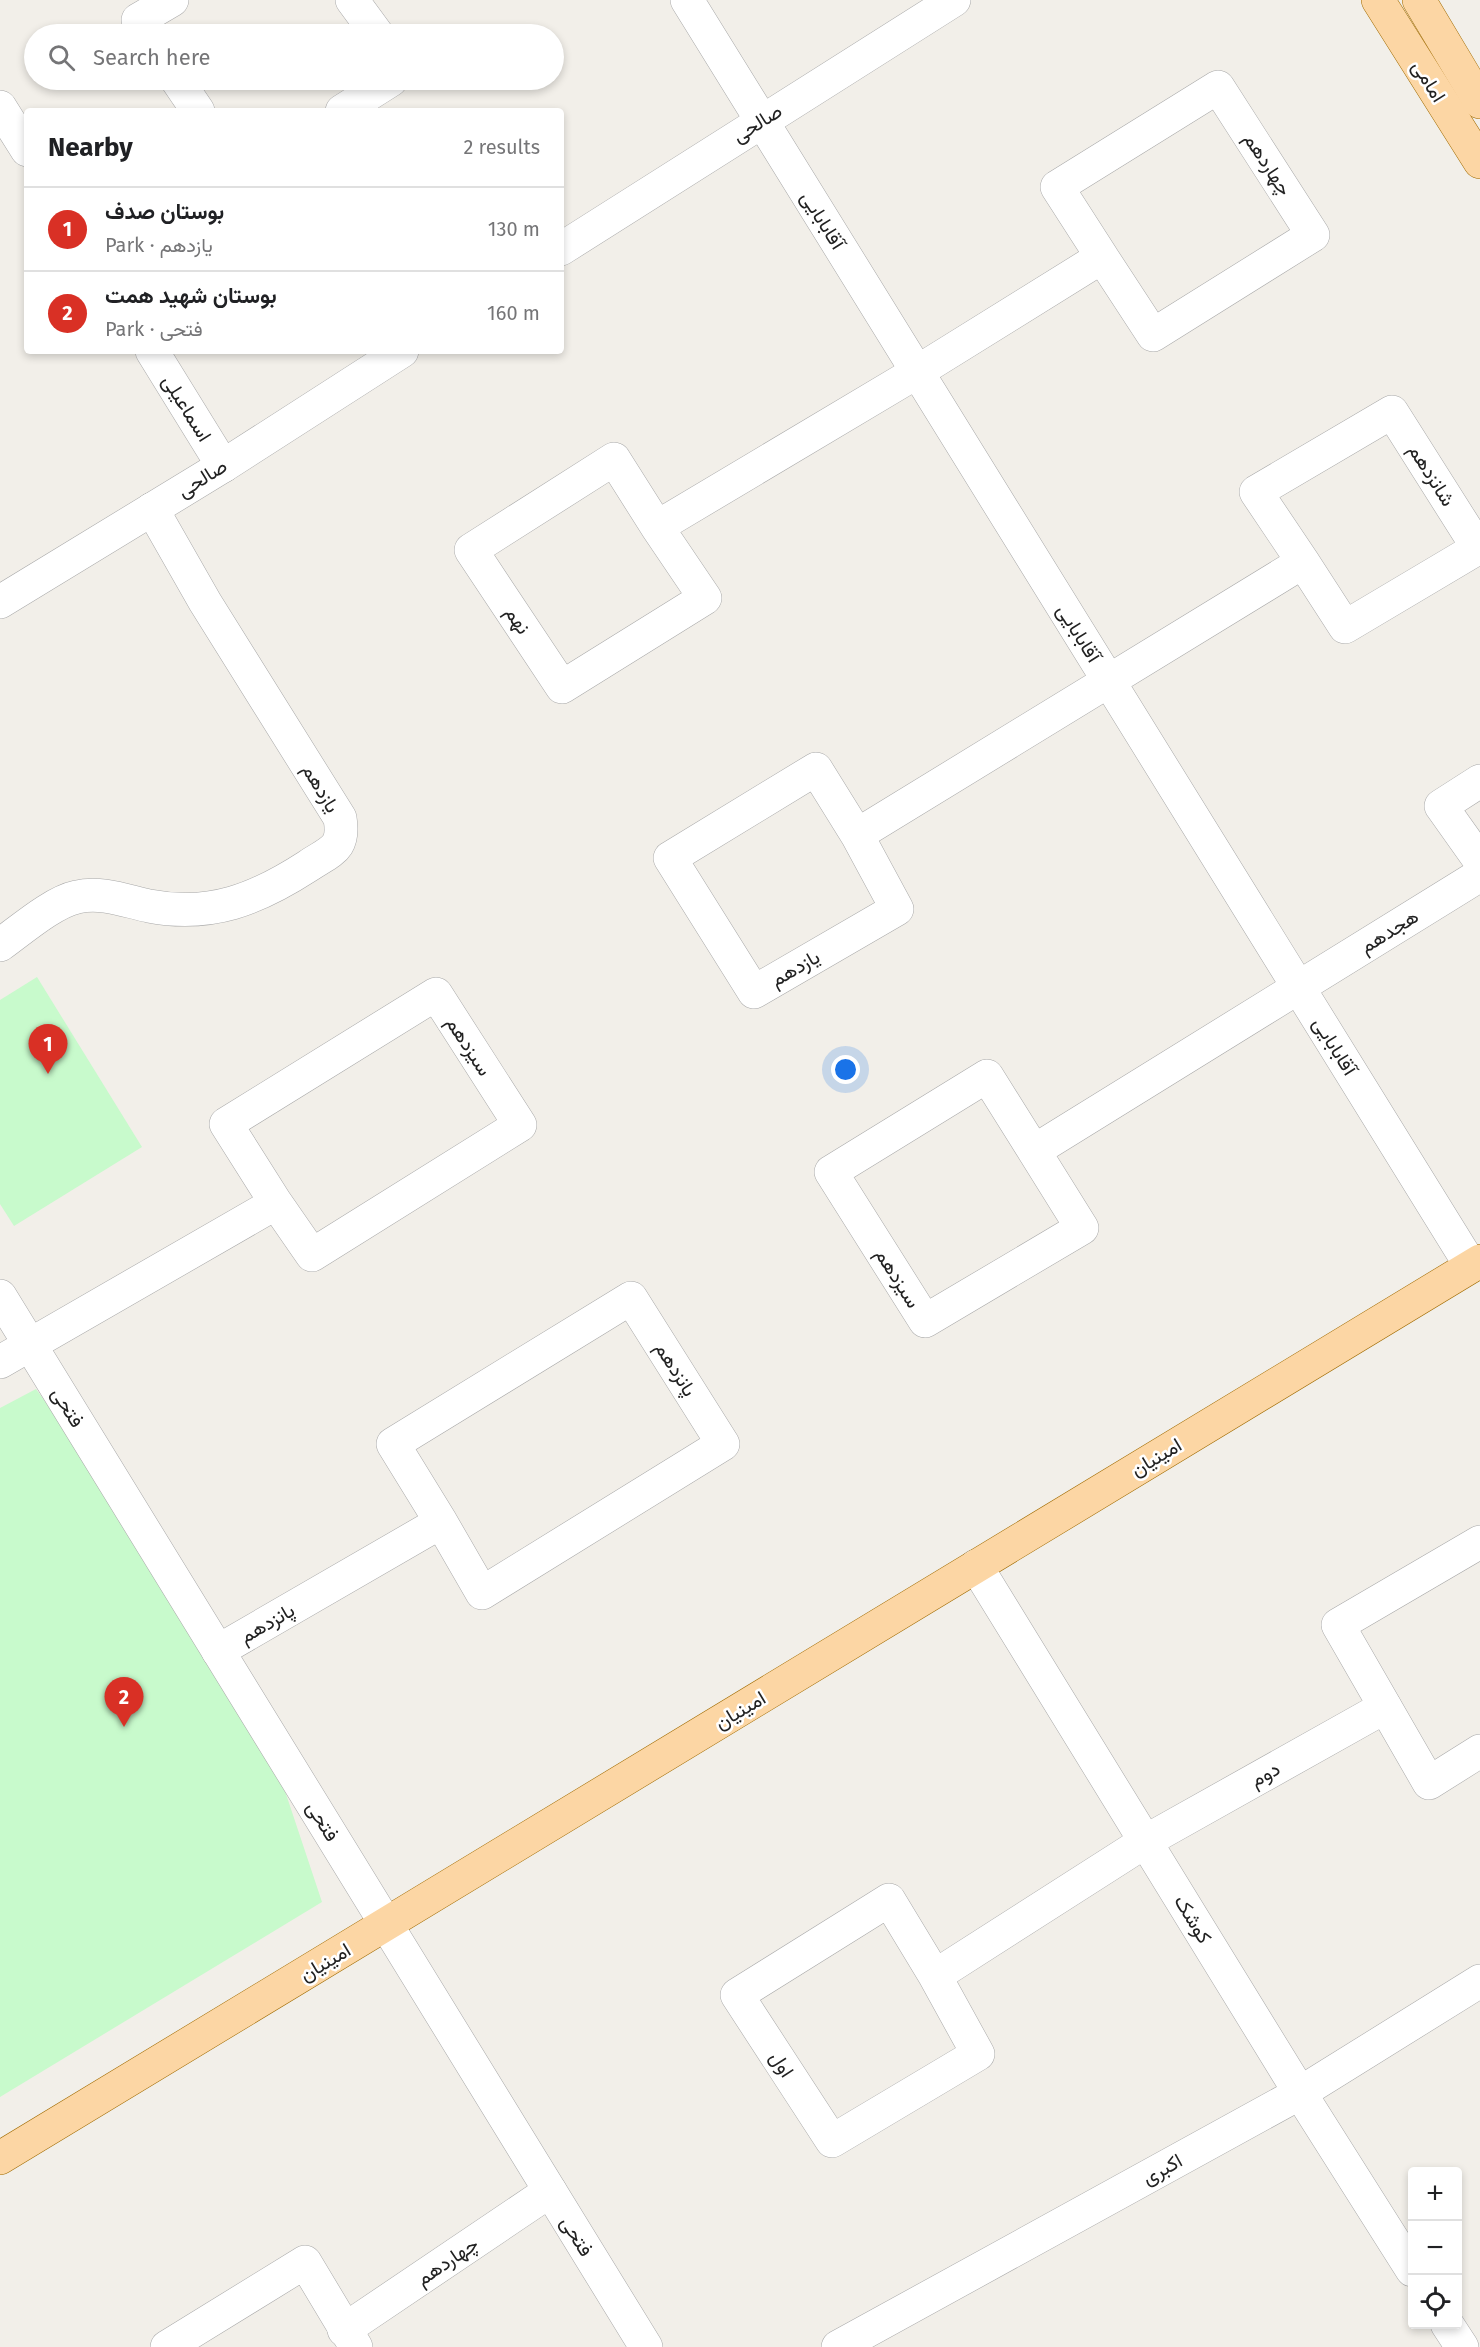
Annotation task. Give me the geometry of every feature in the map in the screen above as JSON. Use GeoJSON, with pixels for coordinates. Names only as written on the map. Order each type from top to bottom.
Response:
{"type":"FeatureCollection","features":[{"type":"Feature","properties":{"kind":"main road","name":"امامی"},"geometry":{"type":"LineString","coordinates":[[1378,0],[1480,162]]}},
{"type":"Feature","properties":{"kind":"main road","name":"امامی"},"geometry":{"type":"LineString","coordinates":[[1419,0],[1480,102]]}},
{"type":"Feature","properties":{"kind":"main road","name":"امینیان"},"geometry":{"type":"LineString","coordinates":[[0,2158],[1476,1263]]}},
{"type":"Feature","properties":{"kind":"street"},"geometry":{"type":"LineString","coordinates":[[141,24],[138,20],[172,0]]}},
{"type":"Feature","properties":{"kind":"street"},"geometry":{"type":"LineString","coordinates":[[352,0],[370,24]]}},
{"type":"Feature","properties":{"kind":"street","name":"آقابابایی"},"geometry":{"type":"LineString","coordinates":[[687,0],[1298,987],[1476,1263]]}},
{"type":"Feature","properties":{"kind":"street","name":"صالحی"},"geometry":{"type":"LineString","coordinates":[[564,247],[761,120],[954,0]]}},
{"type":"Feature","properties":{"kind":"street","name":"چهاردهم"},"geometry":{"type":"LineString","coordinates":[[1218,87],[1313,234],[1153,335],[1102,257],[1057,187],[1218,87]]}},
{"type":"Feature","properties":{"kind":"street"},"geometry":{"type":"LineString","coordinates":[[184,90],[196,108]]}},
{"type":"Feature","properties":{"kind":"street"},"geometry":{"type":"LineString","coordinates":[[347,108],[375,90]]}},
{"type":"Feature","properties":{"kind":"street"},"geometry":{"type":"LineString","coordinates":[[0,107],[24,145]]}},
{"type":"Feature","properties":{"kind":"street"},"geometry":{"type":"LineString","coordinates":[[657,528],[917,372],[1102,257]]}},
{"type":"Feature","properties":{"kind":"street","name":"اسماعیلی"},"geometry":{"type":"LineString","coordinates":[[154,354],[223,466]]}},
{"type":"Feature","properties":{"kind":"street","name":"صالحی"},"geometry":{"type":"LineString","coordinates":[[0,602],[223,466],[397,354]]}},
{"type":"Feature","properties":{"kind":"street","name":"شانزدهم"},"geometry":{"type":"LineString","coordinates":[[1392,412],[1478,548],[1345,627],[1303,562],[1256,492],[1392,412]]}},
{"type":"Feature","properties":{"kind":"street","name":"نهم"},"geometry":{"type":"LineString","coordinates":[[614,459],[657,528],[705,598],[562,687],[471,550],[614,459]]}},
{"type":"Feature","properties":{"kind":"street","name":"یازدهم"},"geometry":{"type":"LineString","coordinates":[[0,945],[57,906],[75,897],[94,894],[177,911],[209,909],[235,903],[282,883],[335,848],[342,835],[340,818],[205,602],[152,509]]}},
{"type":"Feature","properties":{"kind":"street"},"geometry":{"type":"LineString","coordinates":[[857,835],[1108,679],[1303,562]]}},
{"type":"Feature","properties":{"kind":"street","name":"یازدهم"},"geometry":{"type":"LineString","coordinates":[[816,769],[857,835],[897,909],[754,992],[670,858],[816,769]]}},
{"type":"Feature","properties":{"kind":"street"},"geometry":{"type":"LineString","coordinates":[[1480,781],[1441,806],[1480,861]]}},
{"type":"Feature","properties":{"kind":"street","name":"هجدهم"},"geometry":{"type":"LineString","coordinates":[[1298,987],[1480,875]]}},
{"type":"Feature","properties":{"kind":"street"},"geometry":{"type":"LineString","coordinates":[[1034,1151],[1298,987]]}},
{"type":"Feature","properties":{"kind":"street","name":"سیزدهم"},"geometry":{"type":"LineString","coordinates":[[436,994],[520,1125],[312,1255],[276,1203],[226,1124],[436,994]]}},
{"type":"Feature","properties":{"kind":"street","name":"سیزدهم"},"geometry":{"type":"LineString","coordinates":[[987,1076],[1034,1151],[1082,1228],[925,1321],[831,1172],[987,1076]]}},
{"type":"Feature","properties":{"kind":"street"},"geometry":{"type":"LineString","coordinates":[[0,1362],[276,1203]]}},
{"type":"Feature","properties":{"kind":"street","name":"فتحی"},"geometry":{"type":"LineString","coordinates":[[0,1296],[646,2347]]}},
{"type":"Feature","properties":{"kind":"street","name":"پانزدهم"},"geometry":{"type":"LineString","coordinates":[[631,1299],[723,1444],[482,1593],[441,1522],[393,1444],[631,1299]]}},
{"type":"Feature","properties":{"kind":"street","name":"پانزدهم"},"geometry":{"type":"LineString","coordinates":[[218,1651],[441,1522]]}},
{"type":"Feature","properties":{"kind":"street"},"geometry":{"type":"LineString","coordinates":[[1480,1542],[1338,1625],[1429,1783],[1480,1752]]}},
{"type":"Feature","properties":{"kind":"street","name":"کوشک"},"geometry":{"type":"LineString","coordinates":[[976,1566],[1300,2093],[1408,2262]]}},
{"type":"Feature","properties":{"kind":"street","name":"دوم"},"geometry":{"type":"LineString","coordinates":[[1146,1842],[1384,1707]]}},
{"type":"Feature","properties":{"kind":"street"},"geometry":{"type":"LineString","coordinates":[[935,1976],[1146,1842]]}},
{"type":"Feature","properties":{"kind":"street","name":"اول"},"geometry":{"type":"LineString","coordinates":[[889,1900],[935,1976],[978,2054],[832,2141],[737,1995],[889,1900]]}},
{"type":"Feature","properties":{"kind":"street","name":"اکبری"},"geometry":{"type":"LineString","coordinates":[[838,2347],[1300,2093],[1480,1981]]}},
{"type":"Feature","properties":{"kind":"street","name":"چهاردهم"},"geometry":{"type":"LineString","coordinates":[[167,2347],[305,2262],[350,2338],[550,2191]]}},
{"type":"Feature","properties":{"kind":"green space"},"geometry":{"type":"Polygon","coordinates":[[[37,977],[142,1147],[14,1226],[0,1204],[0,1000],[37,977]]]}},
{"type":"Feature","properties":{"kind":"green space"},"geometry":{"type":"Polygon","coordinates":[[[36,1389],[115,1497],[284,1788],[322,1902],[0,2097],[0,1408],[36,1389]]]}},
{"type":"Feature","properties":{"kind":"place","name":"بوستان صدف"},"geometry":{"type":"Point","coordinates":[48,1074]}},
{"type":"Feature","properties":{"kind":"place","name":"بوستان شهید همت"},"geometry":{"type":"Point","coordinates":[124,1727]}}]}
